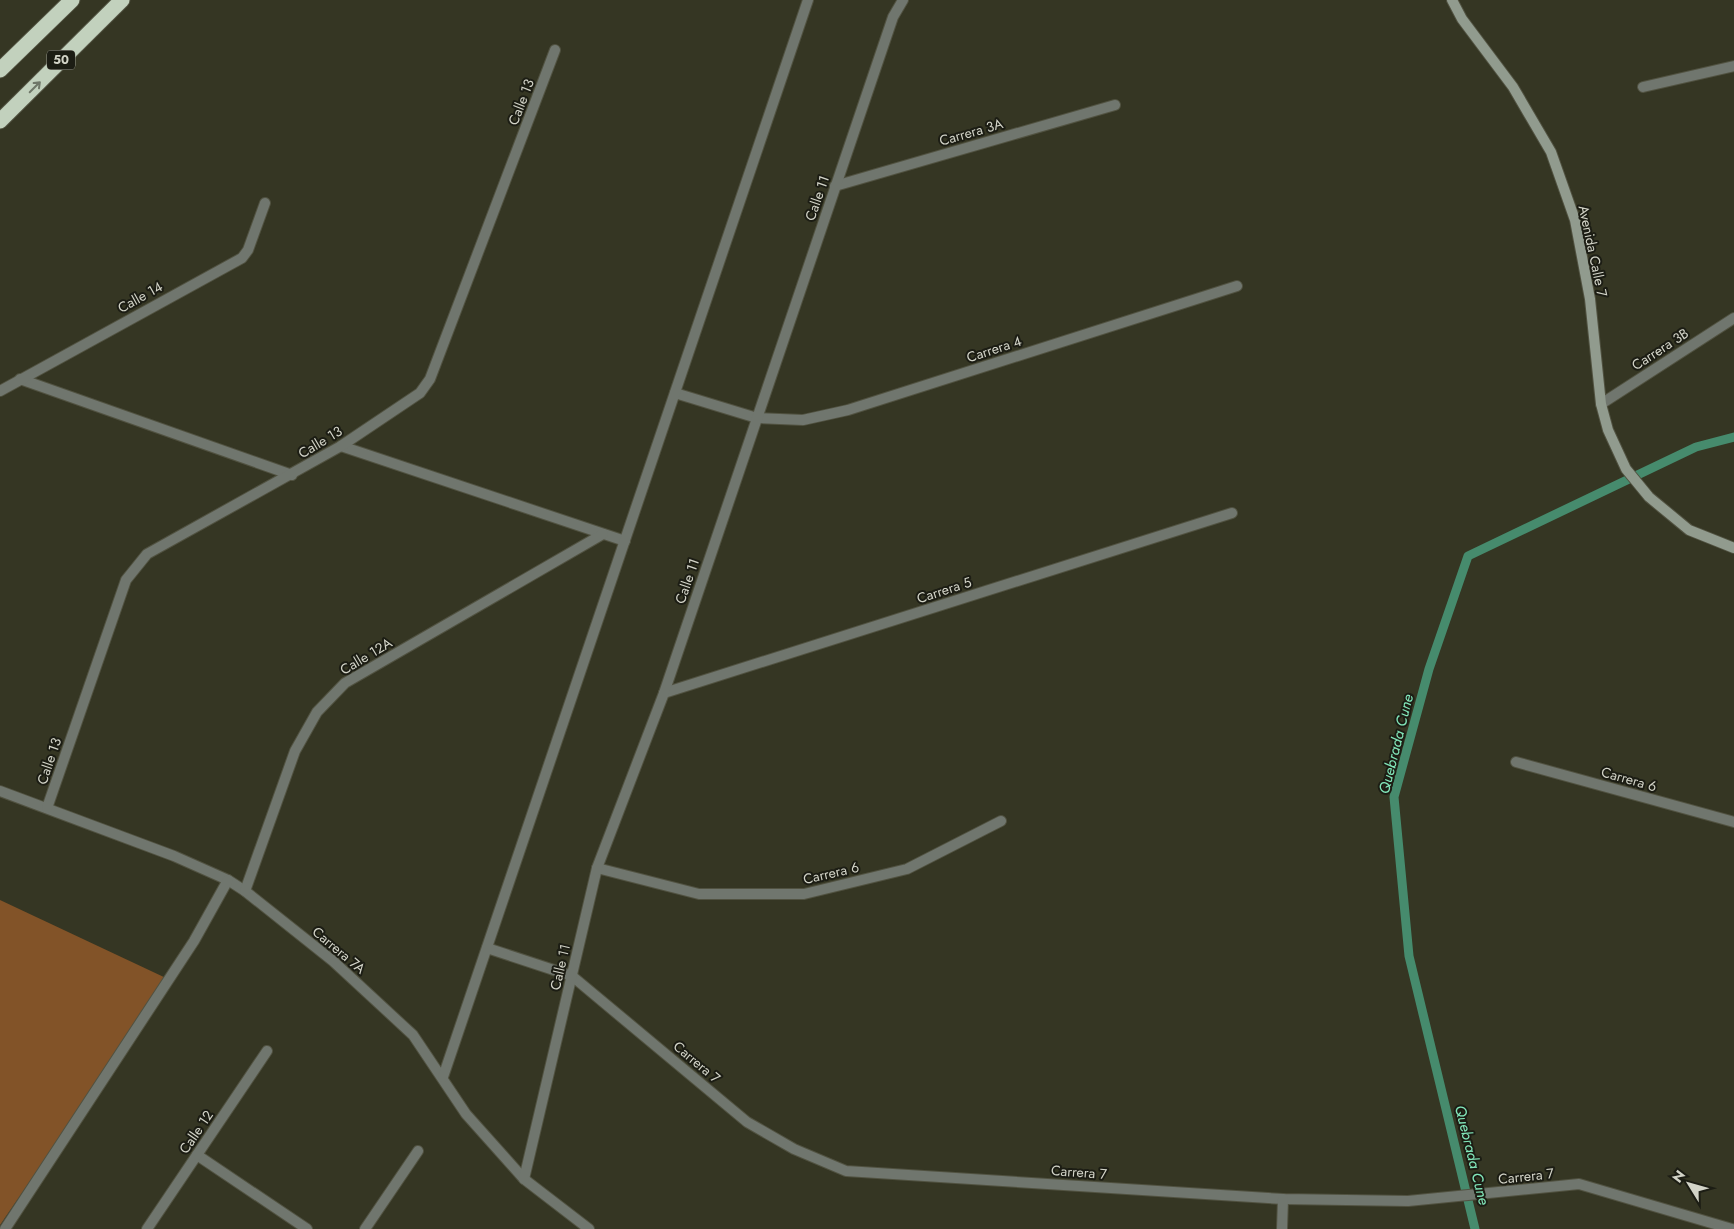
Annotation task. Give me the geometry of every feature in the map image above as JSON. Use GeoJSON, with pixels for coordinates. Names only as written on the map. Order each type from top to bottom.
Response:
{"type":"FeatureCollection","features":[{"type":"Feature","properties":{"kind":"highway","name":"50"},"geometry":{"type":"LineString","coordinates":[[0,70],[72,0]]}},
{"type":"Feature","properties":{"kind":"highway","name":"50"},"geometry":{"type":"LineString","coordinates":[[0,121],[122,0]]}},
{"type":"Feature","properties":{"kind":"street"},"geometry":{"type":"LineString","coordinates":[[442,1077],[808,0]]}},
{"type":"Feature","properties":{"kind":"street","name":"Calle 11"},"geometry":{"type":"LineString","coordinates":[[524,1179],[597,868],[664,693],[893,17],[903,0]]}},
{"type":"Feature","properties":{"kind":"street","name":"Avenida Calle 7"},"geometry":{"type":"LineString","coordinates":[[1452,0],[1462,19],[1514,87],[1551,152],[1577,228],[1590,299],[1601,404],[1608,430],[1626,469],[1649,497],[1689,530],[1734,548]]}},
{"type":"Feature","properties":{"kind":"street","name":"Calle 13"},"geometry":{"type":"LineString","coordinates":[[47,808],[126,580],[135,567],[147,554],[342,446],[420,393],[430,379],[555,50]]}},
{"type":"Feature","properties":{"kind":"street"},"geometry":{"type":"LineString","coordinates":[[1643,87],[1734,66]]}},
{"type":"Feature","properties":{"kind":"street","name":"Carrera 3A"},"geometry":{"type":"LineString","coordinates":[[835,186],[1115,105]]}},
{"type":"Feature","properties":{"kind":"street","name":"Calle 14"},"geometry":{"type":"LineString","coordinates":[[0,391],[242,258],[248,250],[265,203]]}},
{"type":"Feature","properties":{"kind":"street","name":"Carrera 4"},"geometry":{"type":"LineString","coordinates":[[675,393],[758,418],[803,420],[848,410],[1237,286]]}},
{"type":"Feature","properties":{"kind":"street","name":"Carrera 3B"},"geometry":{"type":"LineString","coordinates":[[1601,404],[1734,318]]}},
{"type":"Feature","properties":{"kind":"street"},"geometry":{"type":"LineString","coordinates":[[20,379],[292,475]]}},
{"type":"Feature","properties":{"kind":"street"},"geometry":{"type":"LineString","coordinates":[[342,446],[625,541]]}},
{"type":"Feature","properties":{"kind":"street","name":"Carrera 5"},"geometry":{"type":"LineString","coordinates":[[664,693],[1232,513]]}},
{"type":"Feature","properties":{"kind":"street","name":"Calle 12A"},"geometry":{"type":"LineString","coordinates":[[245,891],[294,751],[317,712],[345,683],[603,534]]}},
{"type":"Feature","properties":{"kind":"street","name":"Carrera 6"},"geometry":{"type":"LineString","coordinates":[[1516,762],[1734,822]]}},
{"type":"Feature","properties":{"kind":"street","name":"Carrera 7A"},"geometry":{"type":"LineString","coordinates":[[0,791],[174,856],[228,880],[245,891],[333,962],[413,1035],[466,1114],[524,1179],[589,1229]]}},
{"type":"Feature","properties":{"kind":"street","name":"Carrera 6"},"geometry":{"type":"LineString","coordinates":[[597,868],[699,894],[804,894],[907,869],[1001,821]]}},
{"type":"Feature","properties":{"kind":"street"},"geometry":{"type":"LineString","coordinates":[[6,1229],[194,941],[228,880]]}},
{"type":"Feature","properties":{"kind":"street","name":"Carrera 7"},"geometry":{"type":"LineString","coordinates":[[487,948],[572,976],[747,1122],[794,1149],[846,1171],[1282,1199],[1408,1201],[1578,1184],[1732,1229]]}},
{"type":"Feature","properties":{"kind":"street","name":"Calle 12"},"geometry":{"type":"LineString","coordinates":[[147,1229],[267,1051]]}},
{"type":"Feature","properties":{"kind":"street"},"geometry":{"type":"LineString","coordinates":[[365,1229],[418,1151]]}},
{"type":"Feature","properties":{"kind":"street"},"geometry":{"type":"LineString","coordinates":[[197,1155],[307,1229]]}},
{"type":"Feature","properties":{"kind":"street"},"geometry":{"type":"LineString","coordinates":[[1282,1199],[1282,1229]]}},
{"type":"Feature","properties":{"kind":"shaded area"},"geometry":{"type":"Polygon","coordinates":[[[0,900],[168,979],[0,1225],[0,900]]]}},
{"type":"Feature","properties":{"kind":"waterway","name":"Quebrada Cune"},"geometry":{"type":"LineString","coordinates":[[1475,1229],[1409,956],[1394,797],[1429,669],[1468,556],[1696,447],[1734,437]]}}]}
